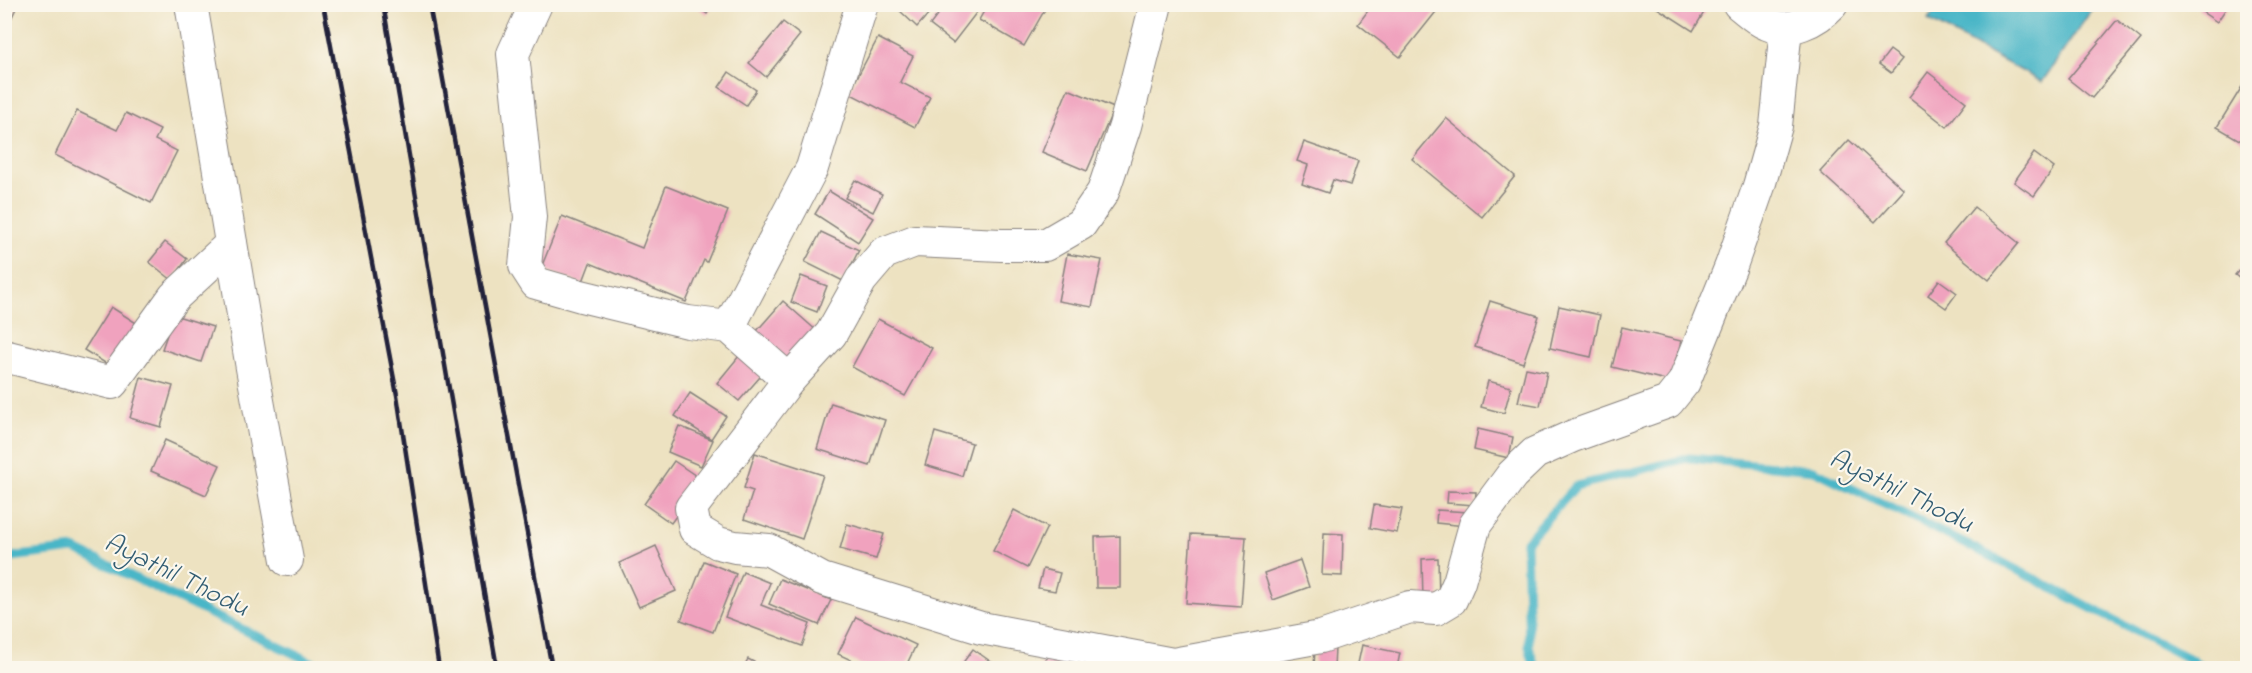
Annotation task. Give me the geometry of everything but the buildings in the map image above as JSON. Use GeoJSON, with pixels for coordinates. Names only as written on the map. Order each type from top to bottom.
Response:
{"type":"FeatureCollection","features":[{"type":"Feature","properties":{"kind":"street"},"geometry":{"type":"LineString","coordinates":[[191,4],[252,368],[287,560]]}},
{"type":"Feature","properties":{"kind":"street"},"geometry":{"type":"LineString","coordinates":[[536,4],[513,54],[530,217],[525,266],[536,283],[688,322],[729,327],[789,380]]}},
{"type":"Feature","properties":{"kind":"street"},"geometry":{"type":"LineString","coordinates":[[729,327],[812,168],[862,4]]}},
{"type":"Feature","properties":{"kind":"street"},"geometry":{"type":"LineString","coordinates":[[1156,4],[1125,126],[1103,192],[1081,224],[1045,245],[915,241],[884,253],[861,280],[831,334],[789,380],[691,508],[695,530],[718,543],[768,550],[822,579],[981,628],[1173,664],[1321,638],[1410,608],[1436,609],[1451,600],[1459,582],[1475,525],[1512,475],[1535,453],[1573,436],[1668,402],[1684,382],[1731,266],[1759,186],[1776,126],[1786,28]]}},
{"type":"Feature","properties":{"kind":"street"},"geometry":{"type":"LineString","coordinates":[[1739,4],[1767,24],[1786,28],[1821,16],[1832,4]]}},
{"type":"Feature","properties":{"kind":"street"},"geometry":{"type":"LineString","coordinates":[[4,356],[112,383],[174,297],[231,244]]}},
{"type":"Feature","properties":{"kind":"water"},"geometry":{"type":"Polygon","coordinates":[[[1939,5],[2095,5],[2042,82],[1928,20],[1939,5]]]}},
{"type":"Feature","properties":{"kind":"waterway","name":"Ayathil Thodu"},"geometry":{"type":"LineString","coordinates":[[1535,668],[1529,646],[1526,542],[1576,486],[1689,458],[1814,470],[1992,557],[2207,668]]}},
{"type":"Feature","properties":{"kind":"waterway","name":"Ayathil Thodu"},"geometry":{"type":"LineString","coordinates":[[4,558],[74,549],[324,668]]}},
{"type":"Feature","properties":{"kind":"railway"},"geometry":{"type":"LineString","coordinates":[[323,4],[397,395],[439,668]]}},
{"type":"Feature","properties":{"kind":"railway"},"geometry":{"type":"LineString","coordinates":[[383,4],[497,668]]}},
{"type":"Feature","properties":{"kind":"railway"},"geometry":{"type":"LineString","coordinates":[[429,4],[552,668]]}}]}
